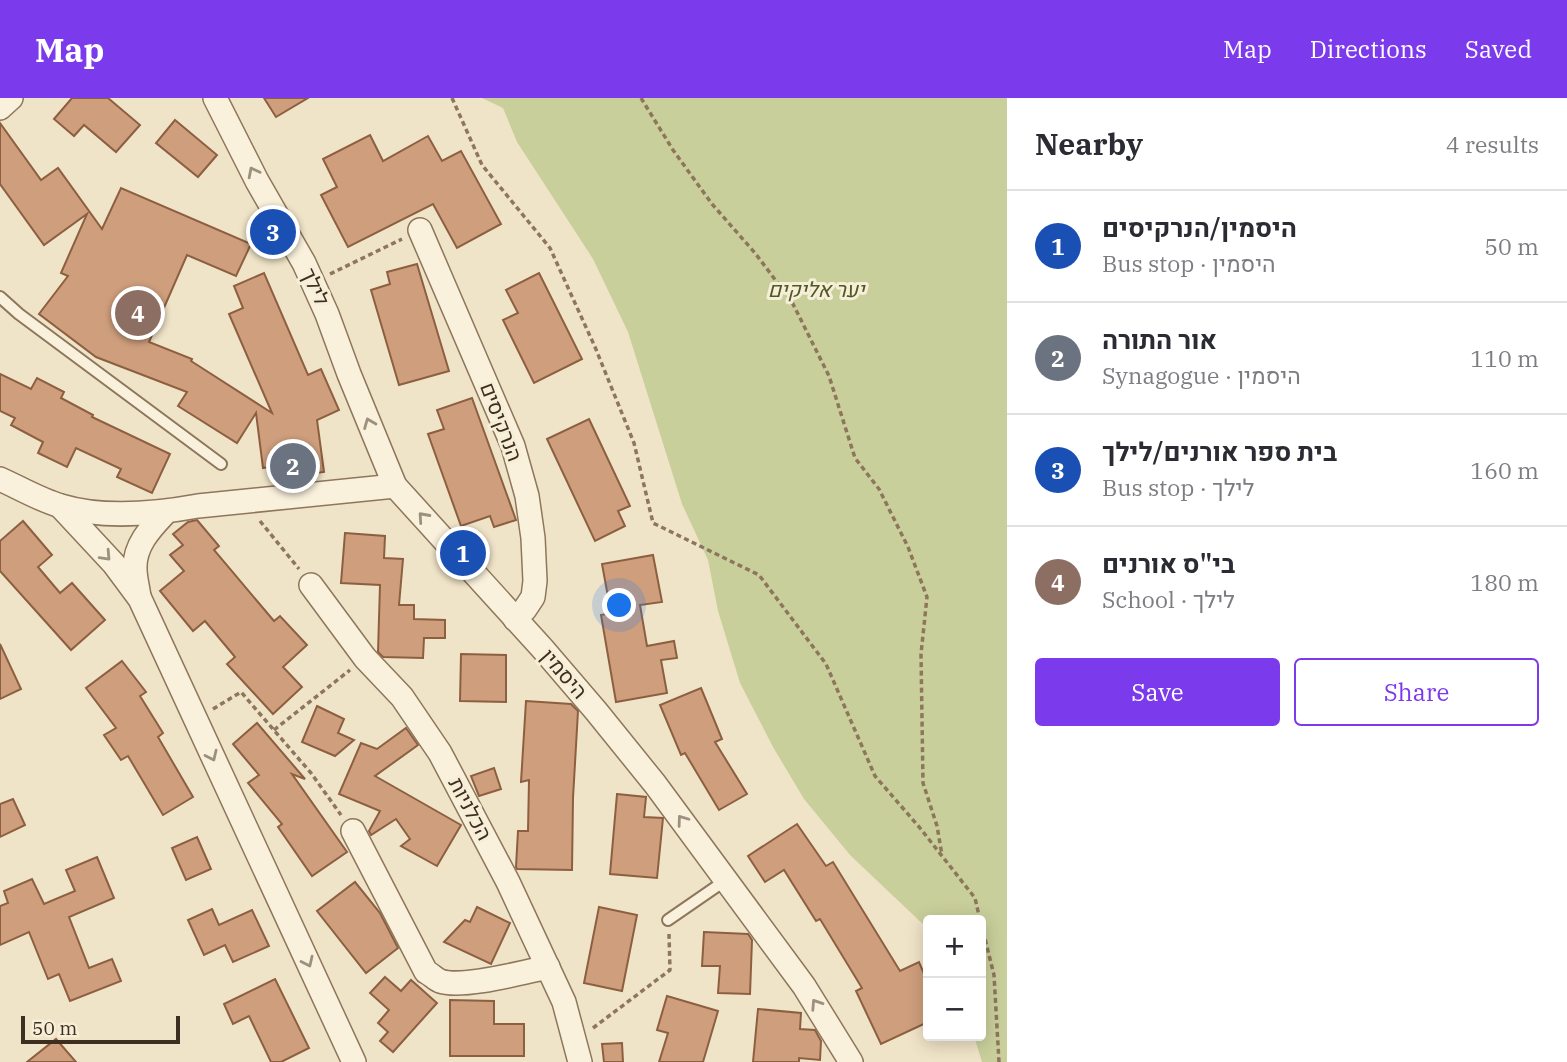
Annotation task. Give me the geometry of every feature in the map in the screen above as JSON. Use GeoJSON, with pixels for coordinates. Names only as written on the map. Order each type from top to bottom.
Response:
{"type":"FeatureCollection","features":[{"type":"Feature","properties":{"kind":"street"},"geometry":{"type":"LineString","coordinates":[[0,108],[11,98]]}},
{"type":"Feature","properties":{"kind":"street","name":"לילך"},"geometry":{"type":"LineString","coordinates":[[215,98],[257,181],[304,263],[327,314],[394,486]]}},
{"type":"Feature","properties":{"kind":"street","name":"הנרקיסים"},"geometry":{"type":"LineString","coordinates":[[420,230],[513,446],[527,496],[535,581],[533,597],[525,609],[514,618]]}},
{"type":"Feature","properties":{"kind":"street"},"geometry":{"type":"LineString","coordinates":[[0,479],[60,506],[100,513],[166,512],[198,506],[394,486]]}},
{"type":"Feature","properties":{"kind":"street","name":"היסמין"},"geometry":{"type":"LineString","coordinates":[[394,486],[596,711],[656,784],[804,986],[851,1062]]}},
{"type":"Feature","properties":{"kind":"street"},"geometry":{"type":"LineString","coordinates":[[60,506],[114,564],[140,599],[354,1062]]}},
{"type":"Feature","properties":{"kind":"street"},"geometry":{"type":"LineString","coordinates":[[140,599],[135,567],[139,549],[146,533],[166,512]]}},
{"type":"Feature","properties":{"kind":"street","name":"הכלניות"},"geometry":{"type":"LineString","coordinates":[[311,585],[365,658],[402,697],[440,753],[484,835],[548,967],[564,1002],[578,1052]]}},
{"type":"Feature","properties":{"kind":"street"},"geometry":{"type":"LineString","coordinates":[[353,831],[426,972],[441,981],[458,983],[485,981],[548,967]]}},
{"type":"Feature","properties":{"kind":"lane"},"geometry":{"type":"LineString","coordinates":[[0,297],[19,314],[221,464]]}},
{"type":"Feature","properties":{"kind":"lane"},"geometry":{"type":"LineString","coordinates":[[668,920],[726,880]]}},
{"type":"Feature","properties":{"kind":"path"},"geometry":{"type":"LineString","coordinates":[[452,98],[482,165],[550,248],[595,347],[634,443],[653,523],[759,575],[827,664],[875,776],[975,898],[979,915]]}},
{"type":"Feature","properties":{"kind":"path"},"geometry":{"type":"LineString","coordinates":[[641,98],[673,150],[712,204],[755,253],[792,302],[829,376],[855,458],[879,489],[908,547],[927,597],[921,654],[923,783],[937,826],[943,857]]}},
{"type":"Feature","properties":{"kind":"path"},"geometry":{"type":"LineString","coordinates":[[312,282],[420,230]]}},
{"type":"Feature","properties":{"kind":"path"},"geometry":{"type":"LineString","coordinates":[[245,501],[311,585]]}},
{"type":"Feature","properties":{"kind":"path"},"geometry":{"type":"LineString","coordinates":[[274,730],[365,658]]}},
{"type":"Feature","properties":{"kind":"path"},"geometry":{"type":"LineString","coordinates":[[195,720],[241,692],[311,773],[353,831]]}},
{"type":"Feature","properties":{"kind":"path"},"geometry":{"type":"LineString","coordinates":[[578,1052],[670,970],[668,920]]}},
{"type":"Feature","properties":{"kind":"path"},"geometry":{"type":"LineString","coordinates":[[986,944],[994,975],[999,1062]]}},
{"type":"Feature","properties":{"kind":"green space","name":"יער אליקים"},"geometry":{"type":"Polygon","coordinates":[[[482,98],[1007,98],[1007,1062],[982,1062],[976,1041],[986,1041],[986,915],[923,915],[923,924],[850,855],[804,799],[773,747],[740,683],[718,611],[708,560],[682,504],[628,332],[593,259],[517,142],[503,108],[482,98]]]}},
{"type":"Feature","properties":{"kind":"building"},"geometry":{"type":"Polygon","coordinates":[[[72,98],[108,98],[140,125],[116,152],[84,125],[74,136],[54,119],[72,98]]]}},
{"type":"Feature","properties":{"kind":"building"},"geometry":{"type":"Polygon","coordinates":[[[264,98],[308,98],[276,117],[264,98]]]}},
{"type":"Feature","properties":{"kind":"building"},"geometry":{"type":"Polygon","coordinates":[[[175,120],[217,155],[198,177],[156,143],[175,120]]]}},
{"type":"Feature","properties":{"kind":"building"},"geometry":{"type":"Polygon","coordinates":[[[0,123],[41,180],[58,168],[102,229],[121,188],[251,244],[236,276],[187,255],[149,342],[192,359],[191,361],[272,413],[229,314],[243,308],[234,286],[264,273],[308,375],[321,369],[339,410],[317,420],[324,472],[276,478],[274,466],[263,468],[256,413],[237,443],[178,406],[187,392],[96,357],[39,314],[68,276],[61,273],[87,214],[44,245],[0,184],[0,123]]]}},
{"type":"Feature","properties":{"kind":"building"},"geometry":{"type":"Polygon","coordinates":[[[370,135],[383,161],[428,136],[442,161],[461,151],[501,224],[457,248],[433,204],[348,247],[321,195],[337,187],[323,159],[370,135]]]}},
{"type":"Feature","properties":{"kind":"building"},"geometry":{"type":"Polygon","coordinates":[[[417,264],[449,371],[399,385],[371,290],[390,284],[387,272],[417,264]]]}},
{"type":"Feature","properties":{"kind":"building"},"geometry":{"type":"Polygon","coordinates":[[[539,273],[582,359],[534,383],[503,320],[518,313],[506,290],[539,273]]]}},
{"type":"Feature","properties":{"kind":"building"},"geometry":{"type":"Polygon","coordinates":[[[0,374],[31,389],[37,378],[64,392],[61,398],[93,415],[92,417],[170,454],[152,493],[117,477],[121,469],[76,448],[67,467],[38,453],[43,442],[11,425],[15,418],[0,411],[0,374]]]}},
{"type":"Feature","properties":{"kind":"building"},"geometry":{"type":"Polygon","coordinates":[[[472,398],[516,520],[494,527],[490,516],[461,526],[428,434],[444,429],[437,410],[472,398]]]}},
{"type":"Feature","properties":{"kind":"building"},"geometry":{"type":"Polygon","coordinates":[[[589,419],[630,506],[618,511],[625,526],[595,541],[547,439],[589,419]]]}},
{"type":"Feature","properties":{"kind":"building"},"geometry":{"type":"Polygon","coordinates":[[[197,520],[219,546],[214,550],[274,621],[280,616],[307,645],[283,667],[302,687],[273,714],[227,664],[235,657],[205,621],[193,631],[160,591],[184,571],[170,555],[183,545],[173,534],[188,522],[197,520]]]}},
{"type":"Feature","properties":{"kind":"building"},"geometry":{"type":"Polygon","coordinates":[[[23,521],[52,555],[38,567],[60,593],[72,583],[105,620],[71,650],[0,571],[0,541],[23,521]]]}},
{"type":"Feature","properties":{"kind":"building"},"geometry":{"type":"Polygon","coordinates":[[[345,533],[385,536],[384,558],[403,559],[399,605],[414,605],[414,619],[445,620],[445,638],[424,638],[423,658],[383,657],[378,652],[380,585],[341,583],[345,533]]]}},
{"type":"Feature","properties":{"kind":"building"},"geometry":{"type":"Polygon","coordinates":[[[653,555],[662,602],[640,605],[647,646],[674,641],[677,658],[661,660],[667,693],[616,702],[601,615],[611,613],[602,564],[653,555]]]}},
{"type":"Feature","properties":{"kind":"building"},"geometry":{"type":"Polygon","coordinates":[[[0,644],[21,689],[0,699],[0,644]]]}},
{"type":"Feature","properties":{"kind":"building"},"geometry":{"type":"Polygon","coordinates":[[[461,654],[506,655],[506,702],[460,701],[461,654]]]}},
{"type":"Feature","properties":{"kind":"building"},"geometry":{"type":"Polygon","coordinates":[[[122,661],[146,692],[140,696],[163,733],[158,737],[193,797],[163,815],[128,756],[121,760],[104,735],[116,728],[86,688],[122,661]]]}},
{"type":"Feature","properties":{"kind":"building"},"geometry":{"type":"Polygon","coordinates":[[[701,688],[722,739],[715,742],[747,794],[719,810],[685,753],[681,755],[660,705],[701,688]]]}},
{"type":"Feature","properties":{"kind":"building"},"geometry":{"type":"Polygon","coordinates":[[[526,701],[571,704],[578,711],[572,870],[516,867],[518,831],[528,831],[529,780],[521,782],[526,701]]]}},
{"type":"Feature","properties":{"kind":"building"},"geometry":{"type":"Polygon","coordinates":[[[317,706],[344,719],[338,733],[354,740],[335,756],[302,742],[317,706]]]}},
{"type":"Feature","properties":{"kind":"building"},"geometry":{"type":"Polygon","coordinates":[[[257,723],[305,779],[292,774],[347,852],[312,876],[278,827],[282,824],[248,783],[259,775],[233,744],[257,723]]]}},
{"type":"Feature","properties":{"kind":"building"},"geometry":{"type":"Polygon","coordinates":[[[406,728],[418,745],[375,776],[461,825],[437,866],[401,846],[410,839],[396,819],[371,835],[369,831],[380,811],[339,794],[361,743],[377,749],[406,728]]]}},
{"type":"Feature","properties":{"kind":"building"},"geometry":{"type":"Polygon","coordinates":[[[494,768],[501,789],[479,796],[471,776],[494,768]]]}},
{"type":"Feature","properties":{"kind":"building"},"geometry":{"type":"Polygon","coordinates":[[[617,794],[646,797],[644,817],[663,818],[657,878],[610,874],[617,794]]]}},
{"type":"Feature","properties":{"kind":"building"},"geometry":{"type":"Polygon","coordinates":[[[13,799],[25,825],[0,837],[0,804],[13,799]]]}},
{"type":"Feature","properties":{"kind":"building"},"geometry":{"type":"Polygon","coordinates":[[[797,824],[826,866],[833,862],[900,971],[919,962],[923,971],[923,1024],[881,1044],[856,991],[862,988],[820,919],[816,921],[784,870],[765,882],[748,856],[797,824]]]}},
{"type":"Feature","properties":{"kind":"building"},"geometry":{"type":"Polygon","coordinates":[[[197,837],[211,869],[186,880],[172,848],[197,837]]]}},
{"type":"Feature","properties":{"kind":"building"},"geometry":{"type":"Polygon","coordinates":[[[97,857],[114,898],[69,917],[89,968],[112,959],[121,981],[70,1001],[59,974],[48,979],[29,932],[0,945],[0,906],[8,903],[4,891],[32,879],[44,904],[75,891],[66,870],[97,857]]]}},
{"type":"Feature","properties":{"kind":"building"},"geometry":{"type":"Polygon","coordinates":[[[355,882],[380,913],[398,948],[366,973],[317,911],[355,882]]]}},
{"type":"Feature","properties":{"kind":"building"},"geometry":{"type":"Polygon","coordinates":[[[477,907],[510,923],[491,964],[444,942],[465,920],[470,922],[477,907]]]}},
{"type":"Feature","properties":{"kind":"building"},"geometry":{"type":"Polygon","coordinates":[[[599,907],[637,915],[622,991],[584,983],[599,907]]]}},
{"type":"Feature","properties":{"kind":"building"},"geometry":{"type":"Polygon","coordinates":[[[212,909],[219,925],[252,910],[269,946],[233,962],[225,945],[204,955],[188,920],[212,909]]]}},
{"type":"Feature","properties":{"kind":"building"},"geometry":{"type":"Polygon","coordinates":[[[704,932],[748,934],[752,940],[750,994],[718,993],[720,966],[702,966],[704,932]]]}},
{"type":"Feature","properties":{"kind":"building"},"geometry":{"type":"Polygon","coordinates":[[[385,977],[401,991],[411,980],[437,1003],[393,1052],[380,1041],[388,1032],[378,1023],[389,1010],[370,993],[385,977]]]}},
{"type":"Feature","properties":{"kind":"building"},"geometry":{"type":"Polygon","coordinates":[[[275,979],[309,1048],[281,1062],[271,1062],[249,1016],[233,1024],[224,1004],[275,979]]]}},
{"type":"Feature","properties":{"kind":"building"},"geometry":{"type":"Polygon","coordinates":[[[667,996],[718,1011],[703,1062],[659,1062],[668,1033],[657,1030],[667,996]]]}},
{"type":"Feature","properties":{"kind":"building"},"geometry":{"type":"Polygon","coordinates":[[[450,1000],[494,1001],[494,1024],[524,1024],[524,1056],[450,1056],[450,1000]]]}},
{"type":"Feature","properties":{"kind":"building"},"geometry":{"type":"Polygon","coordinates":[[[758,1009],[801,1013],[800,1029],[815,1030],[821,1041],[820,1060],[799,1058],[799,1062],[753,1062],[758,1009]]]}},
{"type":"Feature","properties":{"kind":"building"},"geometry":{"type":"Polygon","coordinates":[[[56,1039],[76,1062],[27,1062],[56,1039]]]}},
{"type":"Feature","properties":{"kind":"building"},"geometry":{"type":"Polygon","coordinates":[[[622,1043],[623,1062],[604,1062],[602,1044],[622,1043]]]}},
{"type":"Feature","properties":{"kind":"place","name":"בית ספר אורנים/לילך"},"geometry":{"type":"Point","coordinates":[273,232]}},
{"type":"Feature","properties":{"kind":"place","name":"בי\"ס אורנים"},"geometry":{"type":"Point","coordinates":[138,313]}},
{"type":"Feature","properties":{"kind":"place","name":"אור התורה"},"geometry":{"type":"Point","coordinates":[293,466]}},
{"type":"Feature","properties":{"kind":"place","name":"היסמין/הנרקיסים"},"geometry":{"type":"Point","coordinates":[463,553]}}]}
